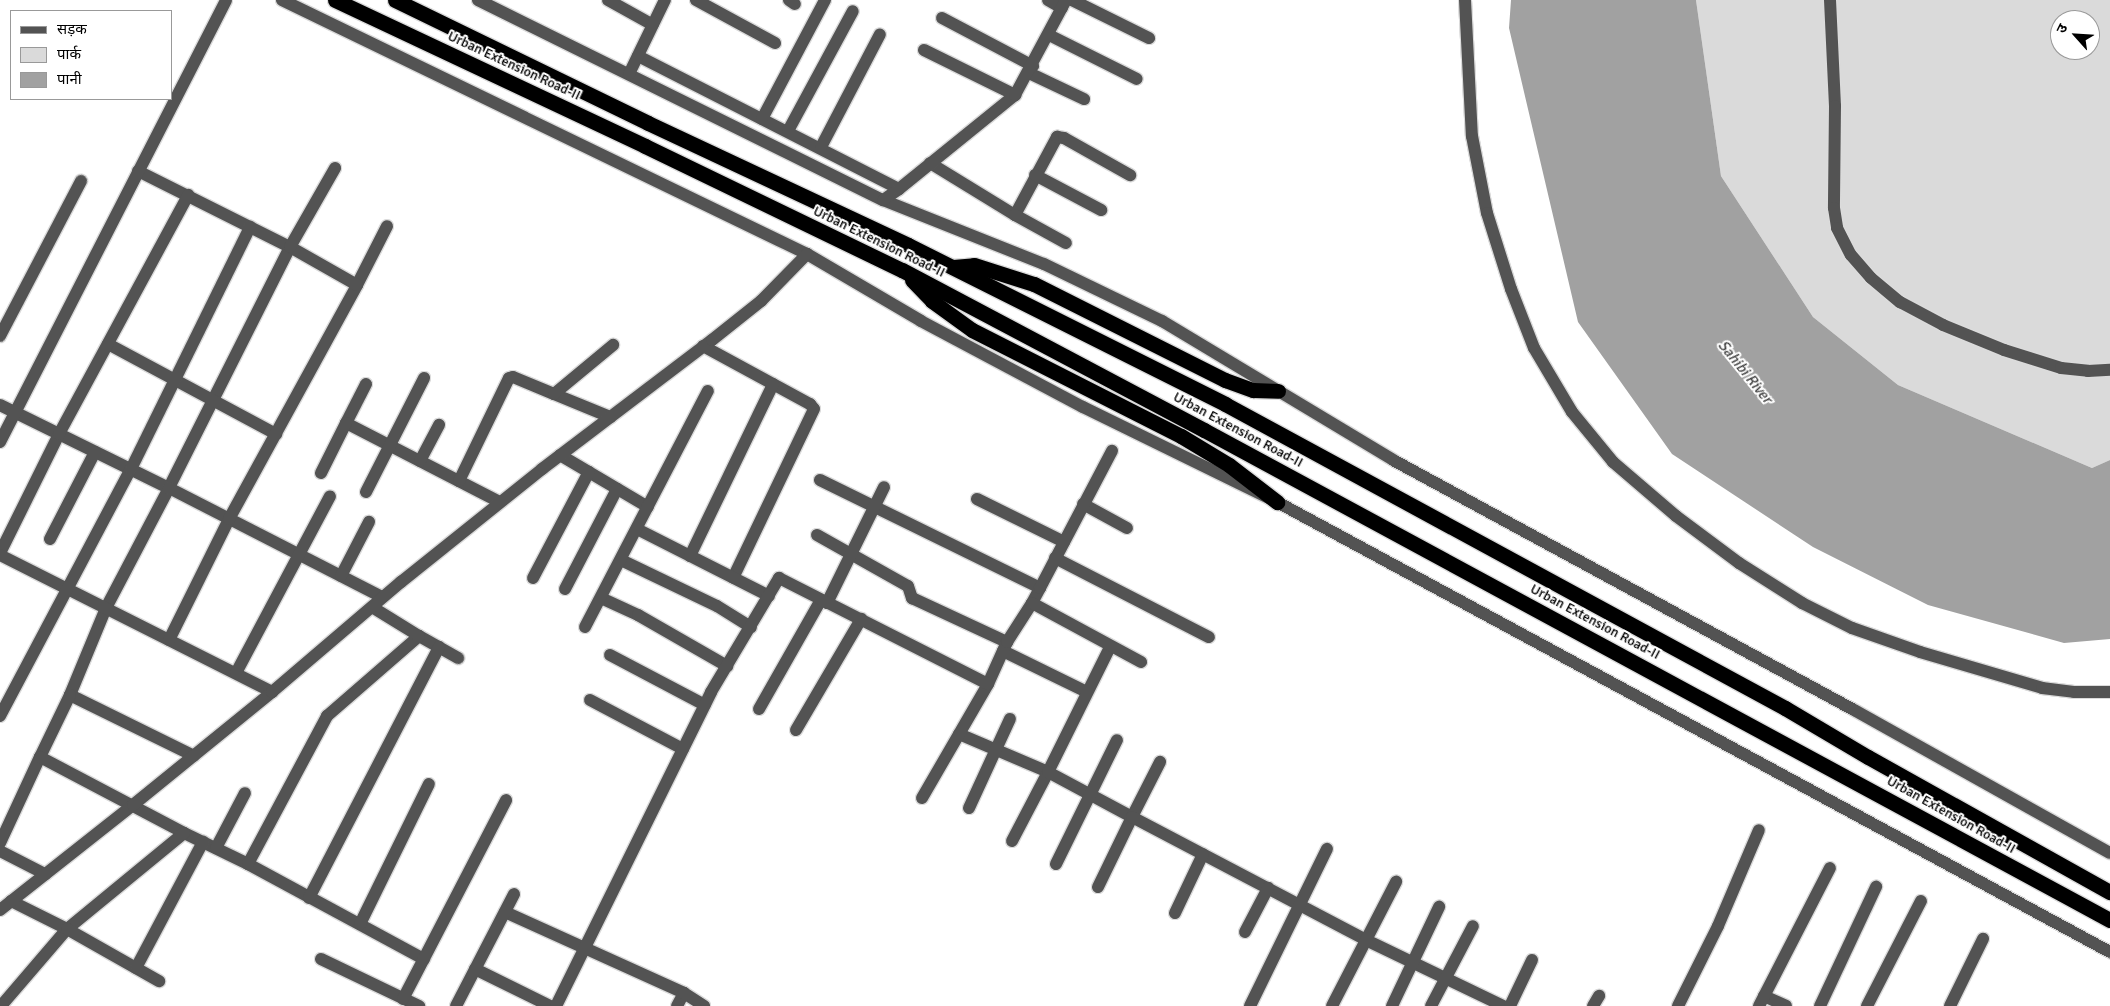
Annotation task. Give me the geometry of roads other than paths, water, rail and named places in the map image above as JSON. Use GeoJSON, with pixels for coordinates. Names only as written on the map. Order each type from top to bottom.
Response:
{"type":"FeatureCollection","features":[{"type":"Feature","properties":{"kind":"highway","name":"Urban Extension Road-II"},"geometry":{"type":"LineString","coordinates":[[335,0],[902,270],[1257,458],[2110,920]]}},
{"type":"Feature","properties":{"kind":"highway","name":"Urban Extension Road-II"},"geometry":{"type":"LineString","coordinates":[[395,0],[953,267],[1225,404],[1785,708],[1868,757],[2110,892]]}},
{"type":"Feature","properties":{"kind":"highway"},"geometry":{"type":"LineString","coordinates":[[953,267],[974,265],[1034,284],[1225,380],[1252,390],[1278,391]]}},
{"type":"Feature","properties":{"kind":"highway"},"geometry":{"type":"LineString","coordinates":[[902,270],[932,301],[972,330],[1181,436],[1229,466],[1277,502]]}},
{"type":"Feature","properties":{"kind":"street"},"geometry":{"type":"LineString","coordinates":[[0,442],[226,0]]}},
{"type":"Feature","properties":{"kind":"street"},"geometry":{"type":"LineString","coordinates":[[282,0],[807,254],[921,321],[1083,407],[1277,502],[2110,952]]}},
{"type":"Feature","properties":{"kind":"street"},"geometry":{"type":"LineString","coordinates":[[478,0],[883,200],[1044,264],[1162,322],[1393,460],[1854,710],[2110,852]]}},
{"type":"Feature","properties":{"kind":"street"},"geometry":{"type":"LineString","coordinates":[[608,0],[653,25]]}},
{"type":"Feature","properties":{"kind":"street"},"geometry":{"type":"LineString","coordinates":[[629,74],[665,0]]}},
{"type":"Feature","properties":{"kind":"street"},"geometry":{"type":"LineString","coordinates":[[696,0],[775,44]]}},
{"type":"Feature","properties":{"kind":"street"},"geometry":{"type":"LineString","coordinates":[[762,119],[825,0]]}},
{"type":"Feature","properties":{"kind":"street"},"geometry":{"type":"LineString","coordinates":[[1048,0],[1067,3],[1149,38]]}},
{"type":"Feature","properties":{"kind":"street"},"geometry":{"type":"LineString","coordinates":[[1465,0],[1472,136],[1487,213],[1511,289],[1534,348],[1572,412],[1613,462],[1676,516],[1740,564],[1802,603],[1852,628],[1920,652],[2042,688],[2074,692],[2110,692]]}},
{"type":"Feature","properties":{"kind":"street"},"geometry":{"type":"LineString","coordinates":[[1830,0],[1835,106],[1834,208],[1837,228],[1851,255],[1871,278],[1900,302],[1943,325],[2004,350],[2061,368],[2088,371],[2110,370]]}},
{"type":"Feature","properties":{"kind":"street"},"geometry":{"type":"LineString","coordinates":[[883,200],[1015,95],[1067,3]]}},
{"type":"Feature","properties":{"kind":"street"},"geometry":{"type":"LineString","coordinates":[[788,131],[852,11]]}},
{"type":"Feature","properties":{"kind":"street"},"geometry":{"type":"LineString","coordinates":[[942,18],[1084,99]]}},
{"type":"Feature","properties":{"kind":"street"},"geometry":{"type":"LineString","coordinates":[[820,147],[880,34]]}},
{"type":"Feature","properties":{"kind":"street"},"geometry":{"type":"LineString","coordinates":[[1049,34],[1137,79]]}},
{"type":"Feature","properties":{"kind":"street"},"geometry":{"type":"LineString","coordinates":[[924,50],[1015,95]]}},
{"type":"Feature","properties":{"kind":"street"},"geometry":{"type":"LineString","coordinates":[[638,56],[820,147],[899,189]]}},
{"type":"Feature","properties":{"kind":"street"},"geometry":{"type":"LineString","coordinates":[[1015,215],[1054,139],[1060,136],[1130,175]]}},
{"type":"Feature","properties":{"kind":"street"},"geometry":{"type":"LineString","coordinates":[[930,163],[1015,215],[1066,243]]}},
{"type":"Feature","properties":{"kind":"street"},"geometry":{"type":"LineString","coordinates":[[0,843],[70,695],[106,608],[169,488],[290,247],[335,168]]}},
{"type":"Feature","properties":{"kind":"street"},"geometry":{"type":"LineString","coordinates":[[138,171],[290,247],[357,286]]}},
{"type":"Feature","properties":{"kind":"street"},"geometry":{"type":"LineString","coordinates":[[1036,176],[1101,210]]}},
{"type":"Feature","properties":{"kind":"street"},"geometry":{"type":"LineString","coordinates":[[0,336],[81,180]]}},
{"type":"Feature","properties":{"kind":"street"},"geometry":{"type":"LineString","coordinates":[[188,196],[59,434],[0,554],[272,692]]}},
{"type":"Feature","properties":{"kind":"street"},"geometry":{"type":"LineString","coordinates":[[0,716],[130,469],[250,226]]}},
{"type":"Feature","properties":{"kind":"street"},"geometry":{"type":"LineString","coordinates":[[170,640],[230,519],[357,286],[387,226]]}},
{"type":"Feature","properties":{"kind":"street"},"geometry":{"type":"LineString","coordinates":[[0,910],[134,805],[272,692],[382,597],[500,502],[761,301],[807,254]]}},
{"type":"Feature","properties":{"kind":"street"},"geometry":{"type":"LineString","coordinates":[[108,344],[212,402],[276,434]]}},
{"type":"Feature","properties":{"kind":"street"},"geometry":{"type":"LineString","coordinates":[[554,394],[613,345]]}},
{"type":"Feature","properties":{"kind":"street"},"geometry":{"type":"LineString","coordinates":[[703,346],[810,404],[814,410],[732,578]]}},
{"type":"Feature","properties":{"kind":"street"},"geometry":{"type":"LineString","coordinates":[[459,481],[509,378],[513,377],[610,417]]}},
{"type":"Feature","properties":{"kind":"street"},"geometry":{"type":"LineString","coordinates":[[366,492],[424,378]]}},
{"type":"Feature","properties":{"kind":"street"},"geometry":{"type":"LineString","coordinates":[[321,473],[366,384]]}},
{"type":"Feature","properties":{"kind":"street"},"geometry":{"type":"LineString","coordinates":[[690,556],[773,384]]}},
{"type":"Feature","properties":{"kind":"street"},"geometry":{"type":"LineString","coordinates":[[585,627],[708,391]]}},
{"type":"Feature","properties":{"kind":"street"},"geometry":{"type":"LineString","coordinates":[[0,405],[169,488],[382,597]]}},
{"type":"Feature","properties":{"kind":"street"},"geometry":{"type":"LineString","coordinates":[[346,423],[500,502]]}},
{"type":"Feature","properties":{"kind":"street"},"geometry":{"type":"LineString","coordinates":[[420,461],[439,425]]}},
{"type":"Feature","properties":{"kind":"street"},"geometry":{"type":"LineString","coordinates":[[922,798],[988,684],[1005,647],[1032,603],[1112,451]]}},
{"type":"Feature","properties":{"kind":"street"},"geometry":{"type":"LineString","coordinates":[[50,539],[95,452]]}},
{"type":"Feature","properties":{"kind":"street"},"geometry":{"type":"LineString","coordinates":[[560,455],[648,507]]}},
{"type":"Feature","properties":{"kind":"street"},"geometry":{"type":"LineString","coordinates":[[533,578],[588,472]]}},
{"type":"Feature","properties":{"kind":"street"},"geometry":{"type":"LineString","coordinates":[[820,480],[1040,588]]}},
{"type":"Feature","properties":{"kind":"street"},"geometry":{"type":"LineString","coordinates":[[759,709],[824,601],[851,553],[884,487]]}},
{"type":"Feature","properties":{"kind":"street"},"geometry":{"type":"LineString","coordinates":[[565,589],[617,489]]}},
{"type":"Feature","properties":{"kind":"street"},"geometry":{"type":"LineString","coordinates":[[236,673],[330,496]]}},
{"type":"Feature","properties":{"kind":"street"},"geometry":{"type":"LineString","coordinates":[[977,500],[1064,542]]}},
{"type":"Feature","properties":{"kind":"street"},"geometry":{"type":"LineString","coordinates":[[1083,504],[1127,528]]}},
{"type":"Feature","properties":{"kind":"street"},"geometry":{"type":"LineString","coordinates":[[342,576],[369,522]]}},
{"type":"Feature","properties":{"kind":"street"},"geometry":{"type":"LineString","coordinates":[[637,529],[769,596]]}},
{"type":"Feature","properties":{"kind":"street"},"geometry":{"type":"LineString","coordinates":[[817,535],[908,586],[912,598],[1088,692]]}},
{"type":"Feature","properties":{"kind":"street"},"geometry":{"type":"LineString","coordinates":[[1055,558],[1209,637]]}},
{"type":"Feature","properties":{"kind":"street"},"geometry":{"type":"LineString","coordinates":[[620,560],[717,606],[751,627]]}},
{"type":"Feature","properties":{"kind":"street"},"geometry":{"type":"LineString","coordinates":[[556,1006],[705,705],[779,578],[988,684]]}},
{"type":"Feature","properties":{"kind":"street"},"geometry":{"type":"LineString","coordinates":[[600,598],[646,620],[727,666]]}},
{"type":"Feature","properties":{"kind":"street"},"geometry":{"type":"LineString","coordinates":[[1032,603],[1110,647],[1141,662]]}},
{"type":"Feature","properties":{"kind":"street"},"geometry":{"type":"LineString","coordinates":[[372,607],[458,658]]}},
{"type":"Feature","properties":{"kind":"street"},"geometry":{"type":"LineString","coordinates":[[796,730],[861,619]]}},
{"type":"Feature","properties":{"kind":"street"},"geometry":{"type":"LineString","coordinates":[[248,864],[327,716],[419,636]]}},
{"type":"Feature","properties":{"kind":"street"},"geometry":{"type":"LineString","coordinates":[[309,898],[439,647]]}},
{"type":"Feature","properties":{"kind":"street"},"geometry":{"type":"LineString","coordinates":[[1012,842],[1110,647]]}},
{"type":"Feature","properties":{"kind":"street"},"geometry":{"type":"LineString","coordinates":[[610,655],[705,705]]}},
{"type":"Feature","properties":{"kind":"street"},"geometry":{"type":"LineString","coordinates":[[70,695],[194,756]]}},
{"type":"Feature","properties":{"kind":"street"},"geometry":{"type":"LineString","coordinates":[[590,700],[683,750]]}},
{"type":"Feature","properties":{"kind":"street"},"geometry":{"type":"LineString","coordinates":[[969,808],[1010,718]]}},
{"type":"Feature","properties":{"kind":"street"},"geometry":{"type":"LineString","coordinates":[[959,734],[1048,772],[1366,940],[1504,1006]]}},
{"type":"Feature","properties":{"kind":"street"},"geometry":{"type":"LineString","coordinates":[[1056,864],[1118,740]]}},
{"type":"Feature","properties":{"kind":"street"},"geometry":{"type":"LineString","coordinates":[[40,757],[184,833],[248,864],[424,959]]}},
{"type":"Feature","properties":{"kind":"street"},"geometry":{"type":"LineString","coordinates":[[1098,887],[1160,762]]}},
{"type":"Feature","properties":{"kind":"street"},"geometry":{"type":"LineString","coordinates":[[360,924],[429,784]]}},
{"type":"Feature","properties":{"kind":"street"},"geometry":{"type":"LineString","coordinates":[[216,848],[245,794]]}},
{"type":"Feature","properties":{"kind":"street"},"geometry":{"type":"LineString","coordinates":[[403,999],[506,800]]}},
{"type":"Feature","properties":{"kind":"street"},"geometry":{"type":"LineString","coordinates":[[1678,1006],[1718,926],[1759,830]]}},
{"type":"Feature","properties":{"kind":"street"},"geometry":{"type":"LineString","coordinates":[[1,1006],[67,929],[184,833]]}},
{"type":"Feature","properties":{"kind":"street"},"geometry":{"type":"LineString","coordinates":[[136,968],[203,842]]}},
{"type":"Feature","properties":{"kind":"street"},"geometry":{"type":"LineString","coordinates":[[1250,1006],[1327,849]]}},
{"type":"Feature","properties":{"kind":"street"},"geometry":{"type":"LineString","coordinates":[[0,850],[46,874]]}},
{"type":"Feature","properties":{"kind":"street"},"geometry":{"type":"LineString","coordinates":[[1174,913],[1203,854]]}},
{"type":"Feature","properties":{"kind":"street"},"geometry":{"type":"LineString","coordinates":[[1786,1006],[1762,1001],[1830,868]]}},
{"type":"Feature","properties":{"kind":"street"},"geometry":{"type":"LineString","coordinates":[[1332,1006],[1396,882]]}},
{"type":"Feature","properties":{"kind":"street"},"geometry":{"type":"LineString","coordinates":[[1820,1006],[1876,887]]}},
{"type":"Feature","properties":{"kind":"street"},"geometry":{"type":"LineString","coordinates":[[1245,932],[1268,888]]}},
{"type":"Feature","properties":{"kind":"street"},"geometry":{"type":"LineString","coordinates":[[456,1006],[514,894]]}},
{"type":"Feature","properties":{"kind":"street"},"geometry":{"type":"LineString","coordinates":[[1867,1006],[1921,900]]}},
{"type":"Feature","properties":{"kind":"street"},"geometry":{"type":"LineString","coordinates":[[11,901],[67,929],[159,981]]}},
{"type":"Feature","properties":{"kind":"street"},"geometry":{"type":"LineString","coordinates":[[1392,1006],[1439,907]]}},
{"type":"Feature","properties":{"kind":"street"},"geometry":{"type":"LineString","coordinates":[[505,912],[584,950],[684,994],[704,1006]]}},
{"type":"Feature","properties":{"kind":"street"},"geometry":{"type":"LineString","coordinates":[[1431,1006],[1472,926]]}},
{"type":"Feature","properties":{"kind":"street"},"geometry":{"type":"LineString","coordinates":[[1950,1006],[1983,939]]}},
{"type":"Feature","properties":{"kind":"street"},"geometry":{"type":"LineString","coordinates":[[321,959],[419,1006]]}},
{"type":"Feature","properties":{"kind":"street"},"geometry":{"type":"LineString","coordinates":[[1510,1006],[1532,960]]}},
{"type":"Feature","properties":{"kind":"street"},"geometry":{"type":"LineString","coordinates":[[476,969],[550,1006]]}},
{"type":"Feature","properties":{"kind":"street"},"geometry":{"type":"LineString","coordinates":[[677,1006],[684,994]]}},
{"type":"Feature","properties":{"kind":"water","name":"Sahibi River"},"geometry":{"type":"Polygon","coordinates":[[[1511,0],[1696,0],[1721,176],[1813,317],[1898,385],[2092,468],[2110,460],[2110,639],[2064,643],[1928,605],[1813,547],[1672,454],[1578,322],[1509,28],[1511,0]]]}}]}
